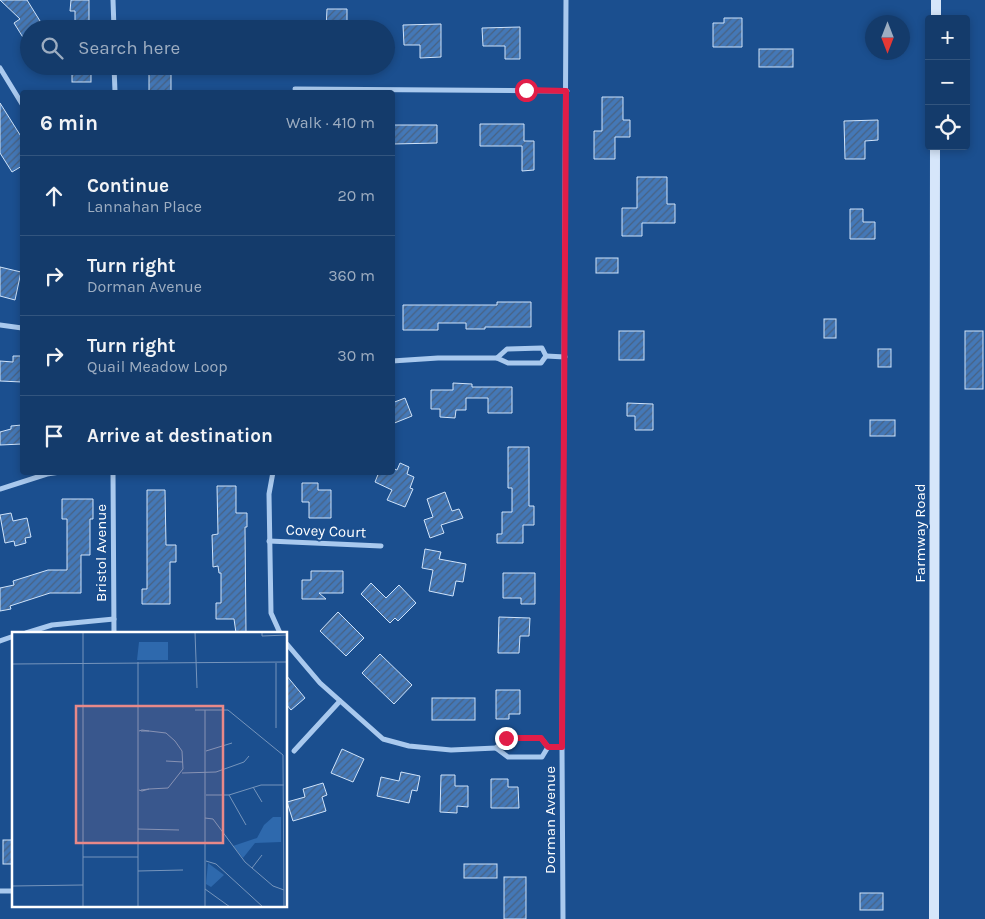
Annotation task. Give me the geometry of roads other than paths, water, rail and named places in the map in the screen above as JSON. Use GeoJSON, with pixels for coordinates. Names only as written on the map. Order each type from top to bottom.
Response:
{"type":"FeatureCollection","features":[{"type":"Feature","properties":{"kind":"main road"},"geometry":{"type":"LineString","coordinates":[[936,0],[936,15]]}},
{"type":"Feature","properties":{"kind":"main road","name":"Farmway Road"},"geometry":{"type":"LineString","coordinates":[[934,919],[935,150]]}},
{"type":"Feature","properties":{"kind":"street"},"geometry":{"type":"LineString","coordinates":[[113,0],[114,20]]}},
{"type":"Feature","properties":{"kind":"street","name":"Dorman Avenue"},"geometry":{"type":"LineString","coordinates":[[563,919],[562,747],[566,0]]}},
{"type":"Feature","properties":{"kind":"street"},"geometry":{"type":"LineString","coordinates":[[0,68],[20,101]]}},
{"type":"Feature","properties":{"kind":"street"},"geometry":{"type":"LineString","coordinates":[[114,75],[115,90]]}},
{"type":"Feature","properties":{"kind":"street"},"geometry":{"type":"LineString","coordinates":[[295,88],[566,91]]}},
{"type":"Feature","properties":{"kind":"street"},"geometry":{"type":"LineString","coordinates":[[0,325],[20,328]]}},
{"type":"Feature","properties":{"kind":"street"},"geometry":{"type":"LineString","coordinates":[[497,358],[507,349],[542,348],[546,356]]}},
{"type":"Feature","properties":{"kind":"street"},"geometry":{"type":"LineString","coordinates":[[546,356],[565,357]]}},
{"type":"Feature","properties":{"kind":"street"},"geometry":{"type":"LineString","coordinates":[[395,361],[438,358],[497,358],[508,362],[541,363],[546,356]]}},
{"type":"Feature","properties":{"kind":"street"},"geometry":{"type":"LineString","coordinates":[[0,489],[44,475]]}},
{"type":"Feature","properties":{"kind":"street","name":"Bristol Avenue"},"geometry":{"type":"LineString","coordinates":[[113,475],[114,632]]}},
{"type":"Feature","properties":{"kind":"street"},"geometry":{"type":"LineString","coordinates":[[272,475],[269,494],[270,613],[280,632]]}},
{"type":"Feature","properties":{"kind":"street","name":"Covey Court"},"geometry":{"type":"LineString","coordinates":[[269,541],[381,546]]}},
{"type":"Feature","properties":{"kind":"street"},"geometry":{"type":"LineString","coordinates":[[29,632],[52,625],[114,619]]}},
{"type":"Feature","properties":{"kind":"street"},"geometry":{"type":"LineString","coordinates":[[0,641],[12,637]]}},
{"type":"Feature","properties":{"kind":"street"},"geometry":{"type":"LineString","coordinates":[[288,645],[320,683],[383,739],[409,746],[451,750],[496,748],[508,757],[542,757],[548,747]]}},
{"type":"Feature","properties":{"kind":"street"},"geometry":{"type":"LineString","coordinates":[[294,751],[340,701]]}},
{"type":"Feature","properties":{"kind":"street"},"geometry":{"type":"LineString","coordinates":[[496,748],[506,738],[541,738],[548,747]]}},
{"type":"Feature","properties":{"kind":"street"},"geometry":{"type":"LineString","coordinates":[[548,747],[562,747]]}}]}
